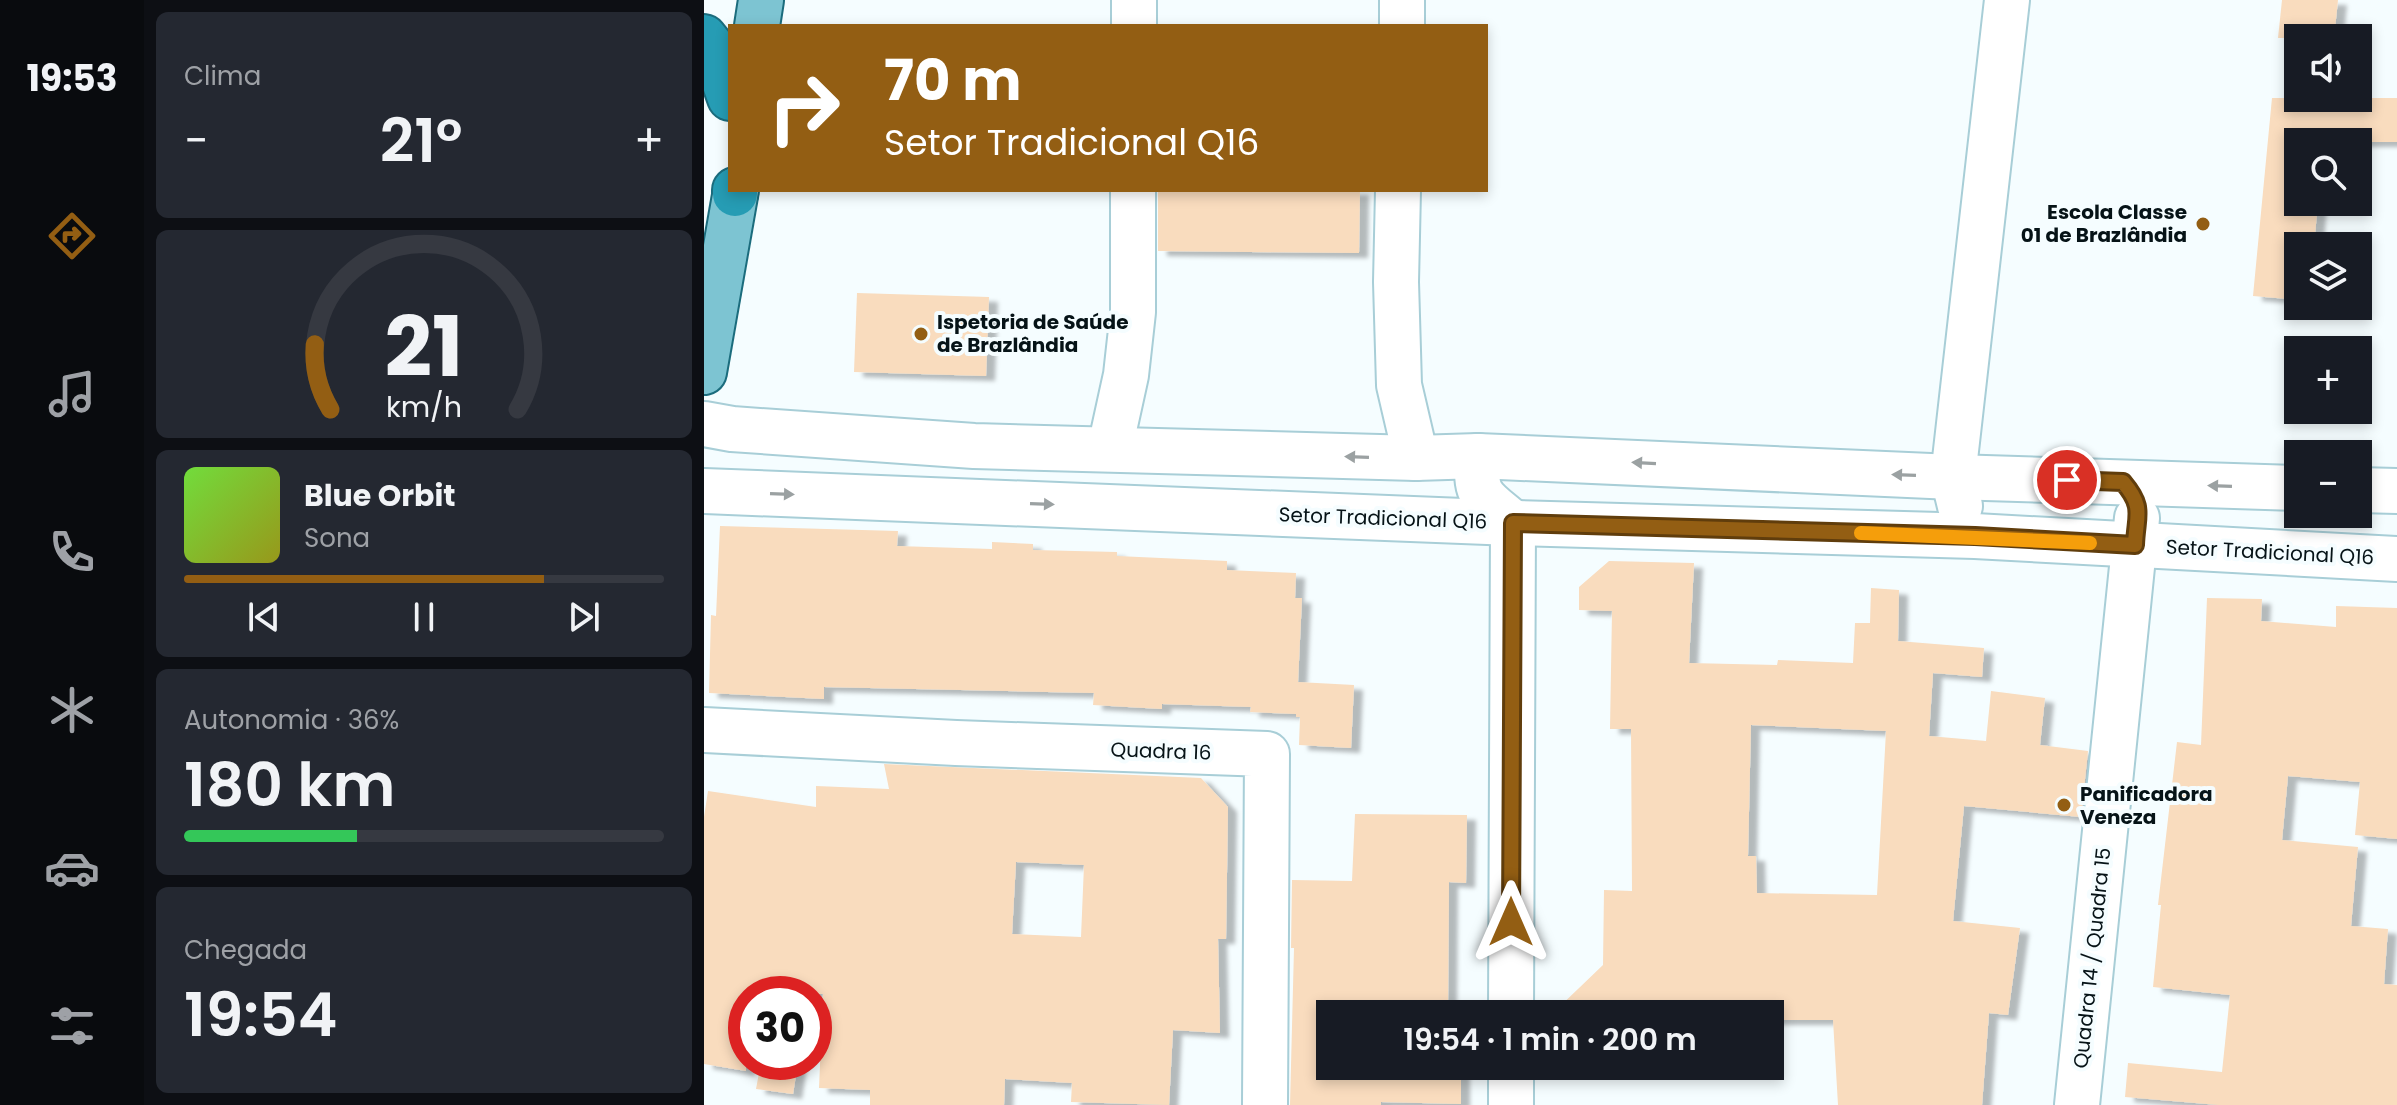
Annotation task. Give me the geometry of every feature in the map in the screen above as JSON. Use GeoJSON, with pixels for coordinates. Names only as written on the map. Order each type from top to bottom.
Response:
{"type":"FeatureCollection","features":[{"type":"Feature","properties":{"kind":"highway"},"geometry":{"type":"LineString","coordinates":[[704,37],[712,47],[728,92]]}},
{"type":"Feature","properties":{"kind":"main road"},"geometry":{"type":"LineString","coordinates":[[757,24],[761,0]]}},
{"type":"Feature","properties":{"kind":"main road"},"geometry":{"type":"LineString","coordinates":[[704,372],[736,192]]}},
{"type":"Feature","properties":{"kind":"street"},"geometry":{"type":"LineString","coordinates":[[1134,0],[1134,24]]}},
{"type":"Feature","properties":{"kind":"street"},"geometry":{"type":"LineString","coordinates":[[1402,0],[1402,24]]}},
{"type":"Feature","properties":{"kind":"street"},"geometry":{"type":"LineString","coordinates":[[1975,536],[1961,510],[1953,477],[2007,0]]}},
{"type":"Feature","properties":{"kind":"street"},"geometry":{"type":"LineString","coordinates":[[1110,448],[1126,375],[1133,312],[1133,192]]}},
{"type":"Feature","properties":{"kind":"street"},"geometry":{"type":"LineString","coordinates":[[1398,192],[1396,282],[1399,385],[1416,458]]}},
{"type":"Feature","properties":{"kind":"street"},"geometry":{"type":"LineString","coordinates":[[704,424],[732,429],[974,446],[1416,458],[1478,456],[1953,477],[2284,488]]}},
{"type":"Feature","properties":{"kind":"street"},"geometry":{"type":"LineString","coordinates":[[971,501],[961,475],[963,461],[974,446]]}},
{"type":"Feature","properties":{"kind":"street"},"geometry":{"type":"LineString","coordinates":[[1478,456],[1476,478],[1479,494],[1513,523],[1511,1000]]}},
{"type":"Feature","properties":{"kind":"street","name":"Quadra 14 / Quadra 15"},"geometry":{"type":"LineString","coordinates":[[2077,1105],[2139,511],[2136,497],[2123,482]]}},
{"type":"Feature","properties":{"kind":"street"},"geometry":{"type":"LineString","coordinates":[[2372,490],[2397,491]]}},
{"type":"Feature","properties":{"kind":"street","name":"Setor Tradicional Q16"},"geometry":{"type":"LineString","coordinates":[[704,491],[1513,523],[1975,536],[2397,559]]}},
{"type":"Feature","properties":{"kind":"street","name":"Quadra 16"},"geometry":{"type":"LineString","coordinates":[[704,730],[1267,754],[1265,1105]]}},
{"type":"Feature","properties":{"kind":"street"},"geometry":{"type":"LineString","coordinates":[[1511,1080],[1511,1105]]}},
{"type":"Feature","properties":{"kind":"building"},"geometry":{"type":"Polygon","coordinates":[[[2282,0],[2338,0],[2335,24],[2284,24],[2284,38],[2278,38],[2282,0]]]}},
{"type":"Feature","properties":{"kind":"building"},"geometry":{"type":"Polygon","coordinates":[[[2272,98],[2284,98],[2284,112],[2372,112],[2372,98],[2397,98],[2397,142],[2372,142],[2372,128],[2284,128],[2284,216],[2317,216],[2315,232],[2284,232],[2284,299],[2253,296],[2272,98]]]}},
{"type":"Feature","properties":{"kind":"building"},"geometry":{"type":"Polygon","coordinates":[[[1158,192],[1360,192],[1359,253],[1158,251],[1158,192]]]}},
{"type":"Feature","properties":{"kind":"building","name":"Ispetoria de Saúde de Brazlândia"},"geometry":{"type":"Polygon","coordinates":[[[857,293],[989,297],[986,376],[854,372],[857,293]]]}},
{"type":"Feature","properties":{"kind":"building"},"geometry":{"type":"Polygon","coordinates":[[[720,526],[898,531],[897,546],[992,549],[992,542],[1033,544],[1033,550],[1117,552],[1117,556],[1227,561],[1227,570],[1296,573],[1295,598],[1302,598],[1298,682],[1354,685],[1351,748],[1299,745],[1300,717],[1296,714],[1250,712],[1251,707],[1162,704],[1162,709],[1093,705],[1094,693],[824,687],[824,699],[709,693],[711,615],[716,616],[720,526]]]}},
{"type":"Feature","properties":{"kind":"building"},"geometry":{"type":"Polygon","coordinates":[[[1609,561],[1694,563],[1689,663],[1777,665],[1778,660],[1853,663],[1855,623],[1870,623],[1871,588],[1899,590],[1898,641],[1984,648],[1982,677],[1933,673],[1929,736],[1986,741],[1991,691],[2045,698],[2040,745],[2088,751],[2081,817],[1964,806],[1953,921],[2020,928],[2008,1015],[1989,1013],[1982,1105],[1838,1105],[1833,1020],[1784,1020],[1784,1000],[1567,1000],[1603,965],[1604,890],[1632,891],[1631,729],[1610,729],[1612,611],[1579,610],[1579,587],[1609,561]],[[1751,725],[1748,856],[1756,856],[1757,893],[1877,895],[1886,731],[1751,725]]]}},
{"type":"Feature","properties":{"kind":"building"},"geometry":{"type":"Polygon","coordinates":[[[2207,598],[2262,599],[2261,621],[2336,627],[2336,606],[2397,608],[2397,839],[2355,835],[2360,782],[2288,776],[2282,840],[2358,847],[2351,926],[2388,929],[2384,984],[2397,985],[2397,1105],[2219,1105],[2125,1097],[2128,1063],[2222,1072],[2230,995],[2153,987],[2161,905],[2158,905],[2177,742],[2201,745],[2207,598]]]}},
{"type":"Feature","properties":{"kind":"building"},"geometry":{"type":"Polygon","coordinates":[[[884,764],[1201,778],[1228,807],[1226,939],[1218,939],[1220,1033],[1173,1030],[1169,1105],[1071,1102],[1072,1083],[1005,1079],[1004,1105],[870,1105],[870,1090],[819,1088],[819,1080],[832,1080],[832,976],[728,976],[728,1068],[704,1064],[704,817],[708,791],[816,807],[816,786],[889,789],[884,764]],[[1016,862],[1012,934],[1081,937],[1084,865],[1016,862]]]}},
{"type":"Feature","properties":{"kind":"building"},"geometry":{"type":"Polygon","coordinates":[[[1355,814],[1467,815],[1466,883],[1449,882],[1448,1000],[1316,1000],[1316,1080],[1461,1080],[1461,1104],[1381,1102],[1381,1105],[1290,1105],[1294,948],[1291,948],[1292,880],[1352,881],[1355,814]]]}},
{"type":"Feature","properties":{"kind":"building"},"geometry":{"type":"Polygon","coordinates":[[[758,1080],[795,1080],[793,1094],[756,1089],[758,1080]]]}},
{"type":"Feature","properties":{"kind":"slow traffic"},"geometry":{"type":"LineString","coordinates":[[1861,533],[2090,543]]}},
{"type":"Feature","properties":{"kind":"place","name":"Escola Classe 01 de Brazlândia"},"geometry":{"type":"Point","coordinates":[2203,224]}},
{"type":"Feature","properties":{"kind":"place","name":"Ispetoria de Saúde de Brazlândia"},"geometry":{"type":"Point","coordinates":[921,334]}},
{"type":"Feature","properties":{"kind":"place","name":"Panificadora Veneza"},"geometry":{"type":"Point","coordinates":[2064,805]}},
{"type":"Feature","properties":{"kind":"route"},"geometry":{"type":"LineString","coordinates":[[1511,922],[1513,523],[1975,536],[2135,545],[2139,511],[2136,497],[2123,482],[2067,480]]}}]}
